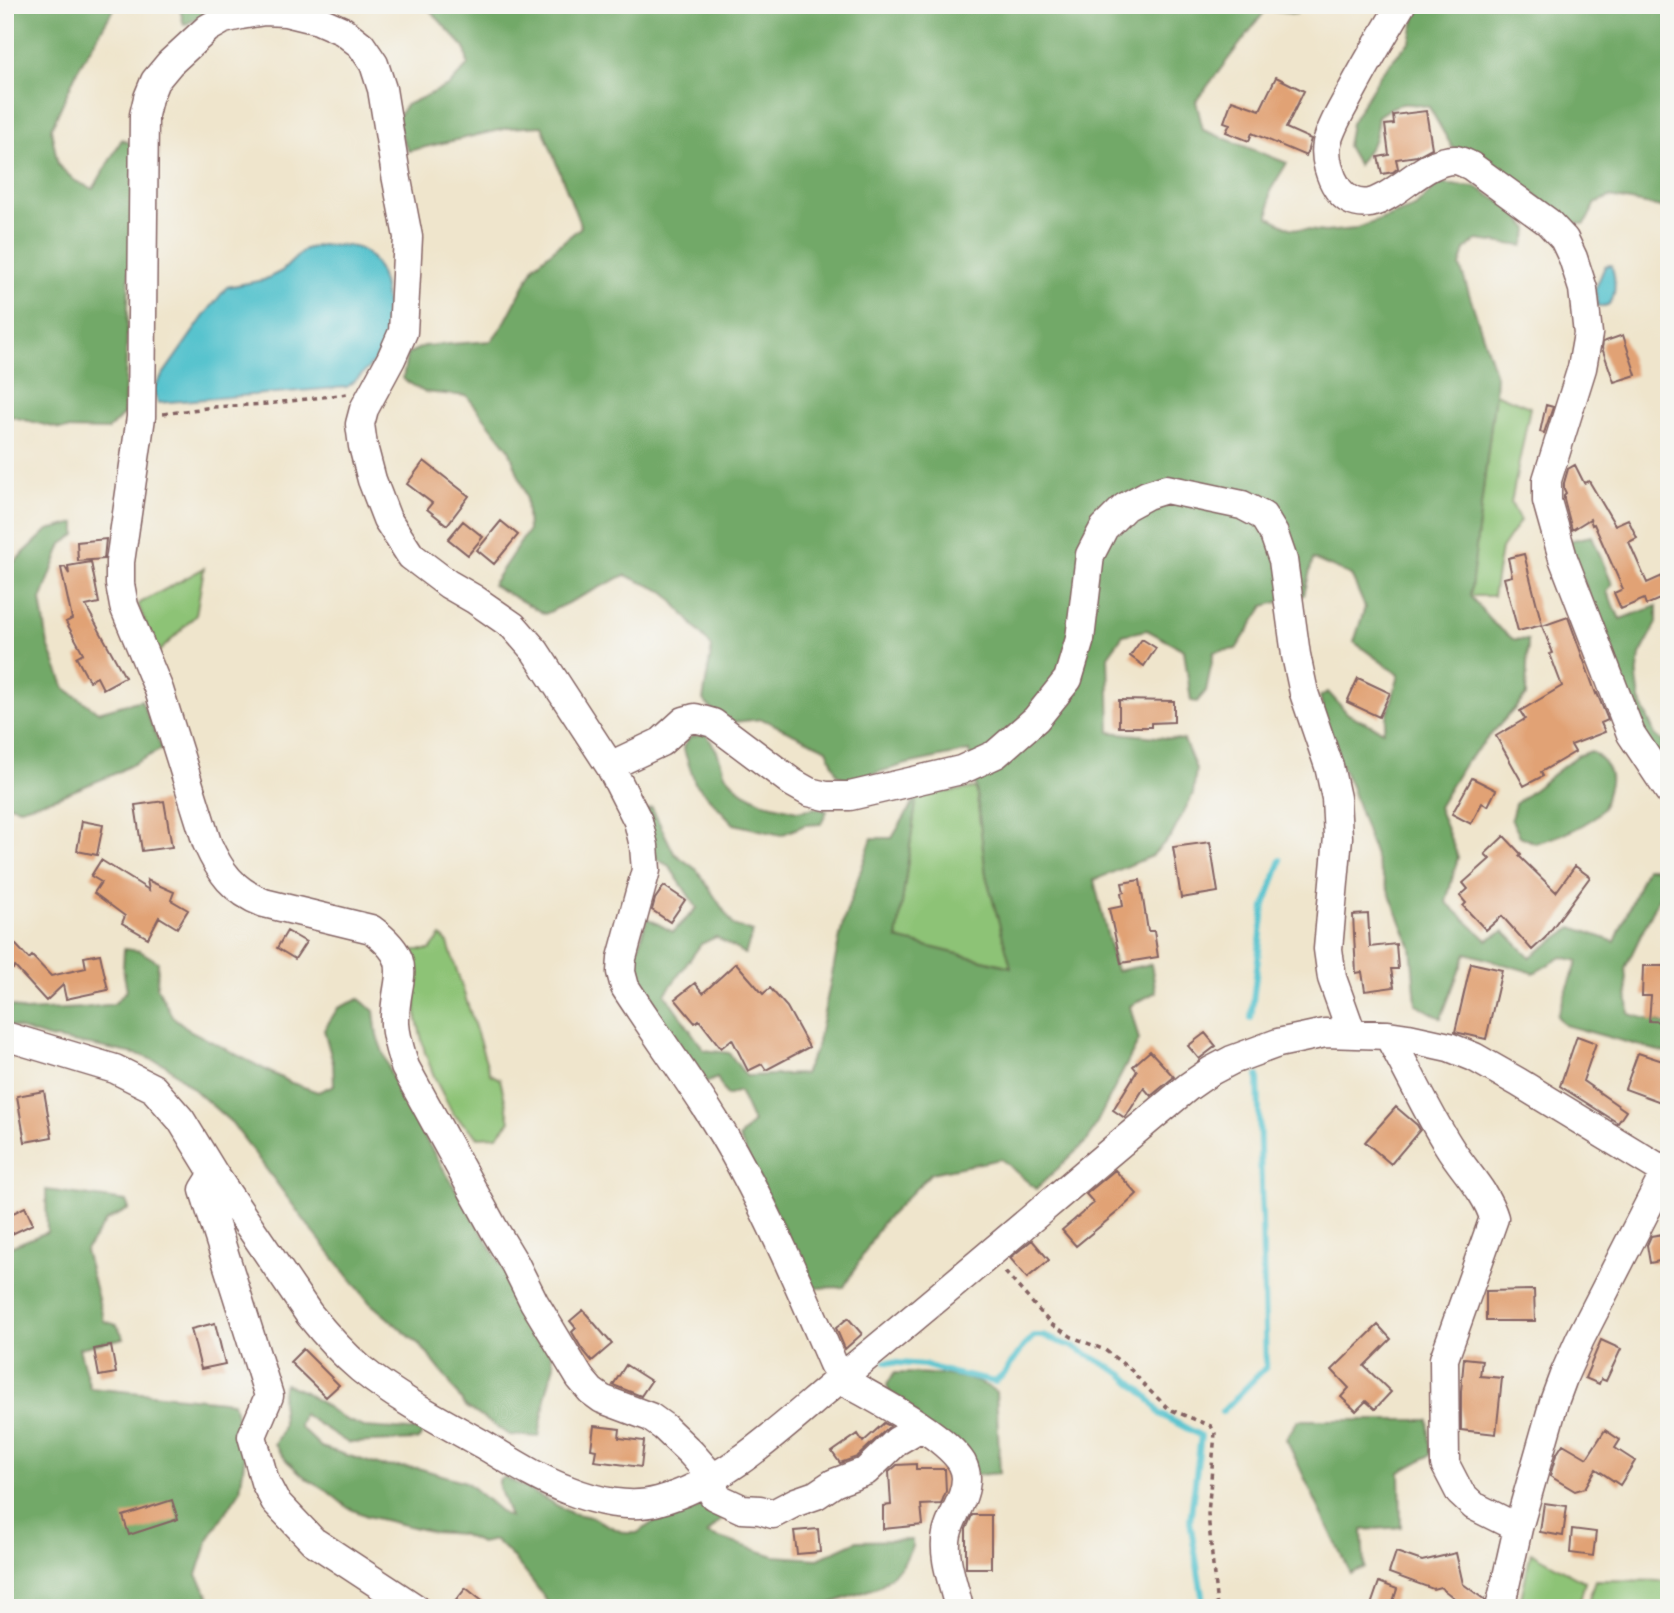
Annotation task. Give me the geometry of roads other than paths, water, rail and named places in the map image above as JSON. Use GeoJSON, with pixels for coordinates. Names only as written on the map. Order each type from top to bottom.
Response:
{"type":"FeatureCollection","features":[{"type":"Feature","properties":{"kind":"street"},"geometry":{"type":"LineString","coordinates":[[1401,5],[1336,119],[1327,144],[1332,181],[1350,202],[1371,203],[1426,169],[1457,160],[1471,166],[1548,222],[1564,239],[1583,289],[1588,334],[1582,368],[1547,480],[1547,501],[1563,558],[1610,685],[1631,734],[1669,791]]}},
{"type":"Feature","properties":{"kind":"street"},"geometry":{"type":"LineString","coordinates":[[921,1427],[897,1441],[866,1471],[834,1483],[816,1495],[773,1514],[742,1509],[714,1496],[714,1479],[664,1427],[650,1417],[602,1399],[591,1391],[580,1378],[534,1302],[405,1067],[395,1021],[401,976],[397,954],[385,939],[371,929],[251,898],[240,891],[218,866],[208,843],[159,690],[124,606],[120,562],[141,417],[144,115],[155,81],[170,63],[208,28],[225,19],[264,11],[285,12],[318,20],[343,31],[361,46],[373,64],[382,89],[408,237],[403,332],[364,409],[360,424],[372,480],[383,509],[411,556],[429,571],[513,626],[535,650],[610,766],[638,821],[646,870],[622,958],[621,972],[625,987],[740,1164],[777,1236],[833,1364],[842,1377],[935,1435],[963,1464],[966,1477],[964,1491],[946,1542],[947,1558],[959,1608]]}},
{"type":"Feature","properties":{"kind":"street"},"geometry":{"type":"LineString","coordinates":[[610,766],[661,742],[684,721],[695,718],[713,723],[793,783],[809,792],[826,796],[850,796],[961,770],[996,754],[1036,719],[1068,679],[1080,639],[1090,555],[1104,528],[1125,508],[1147,495],[1166,489],[1242,505],[1263,516],[1274,534],[1283,560],[1304,693],[1329,766],[1336,799],[1338,837],[1328,949],[1332,978],[1352,1034]]}},
{"type":"Feature","properties":{"kind":"street"},"geometry":{"type":"LineString","coordinates":[[6,1038],[115,1069],[153,1088],[181,1120],[309,1314],[326,1335],[362,1369],[404,1400],[527,1470],[566,1490],[617,1503],[657,1502],[714,1479],[842,1377],[1210,1070],[1278,1043],[1325,1033],[1388,1035],[1449,1047],[1474,1057],[1668,1170],[1563,1375],[1518,1528],[1500,1608]]}},
{"type":"Feature","properties":{"kind":"street"},"geometry":{"type":"LineString","coordinates":[[1388,1035],[1427,1111],[1490,1205],[1494,1218],[1444,1359],[1445,1464],[1460,1493],[1474,1506],[1518,1528]]}},
{"type":"Feature","properties":{"kind":"street"},"geometry":{"type":"LineString","coordinates":[[215,1174],[204,1190],[269,1396],[252,1436],[265,1482],[275,1501],[313,1542],[415,1608]]}},
{"type":"Feature","properties":{"kind":"water"},"geometry":{"type":"Polygon","coordinates":[[[322,245],[356,247],[368,255],[379,271],[386,301],[387,337],[376,359],[365,371],[347,387],[158,403],[153,389],[227,287],[264,280],[282,271],[305,249],[322,245]]]}},
{"type":"Feature","properties":{"kind":"water"},"geometry":{"type":"Polygon","coordinates":[[[1611,265],[1614,273],[1614,295],[1610,303],[1598,306],[1595,290],[1605,266],[1611,265]]]}},
{"type":"Feature","properties":{"kind":"waterway"},"geometry":{"type":"LineString","coordinates":[[1251,1018],[1264,908],[1281,860]]}},
{"type":"Feature","properties":{"kind":"waterway"},"geometry":{"type":"LineString","coordinates":[[1222,1412],[1266,1367],[1258,1076]]}},
{"type":"Feature","properties":{"kind":"waterway"},"geometry":{"type":"LineString","coordinates":[[886,1362],[924,1365],[995,1382],[1034,1336],[1043,1336],[1076,1348],[1122,1374],[1147,1396],[1160,1414],[1201,1436],[1190,1521],[1204,1608]]}}]}
